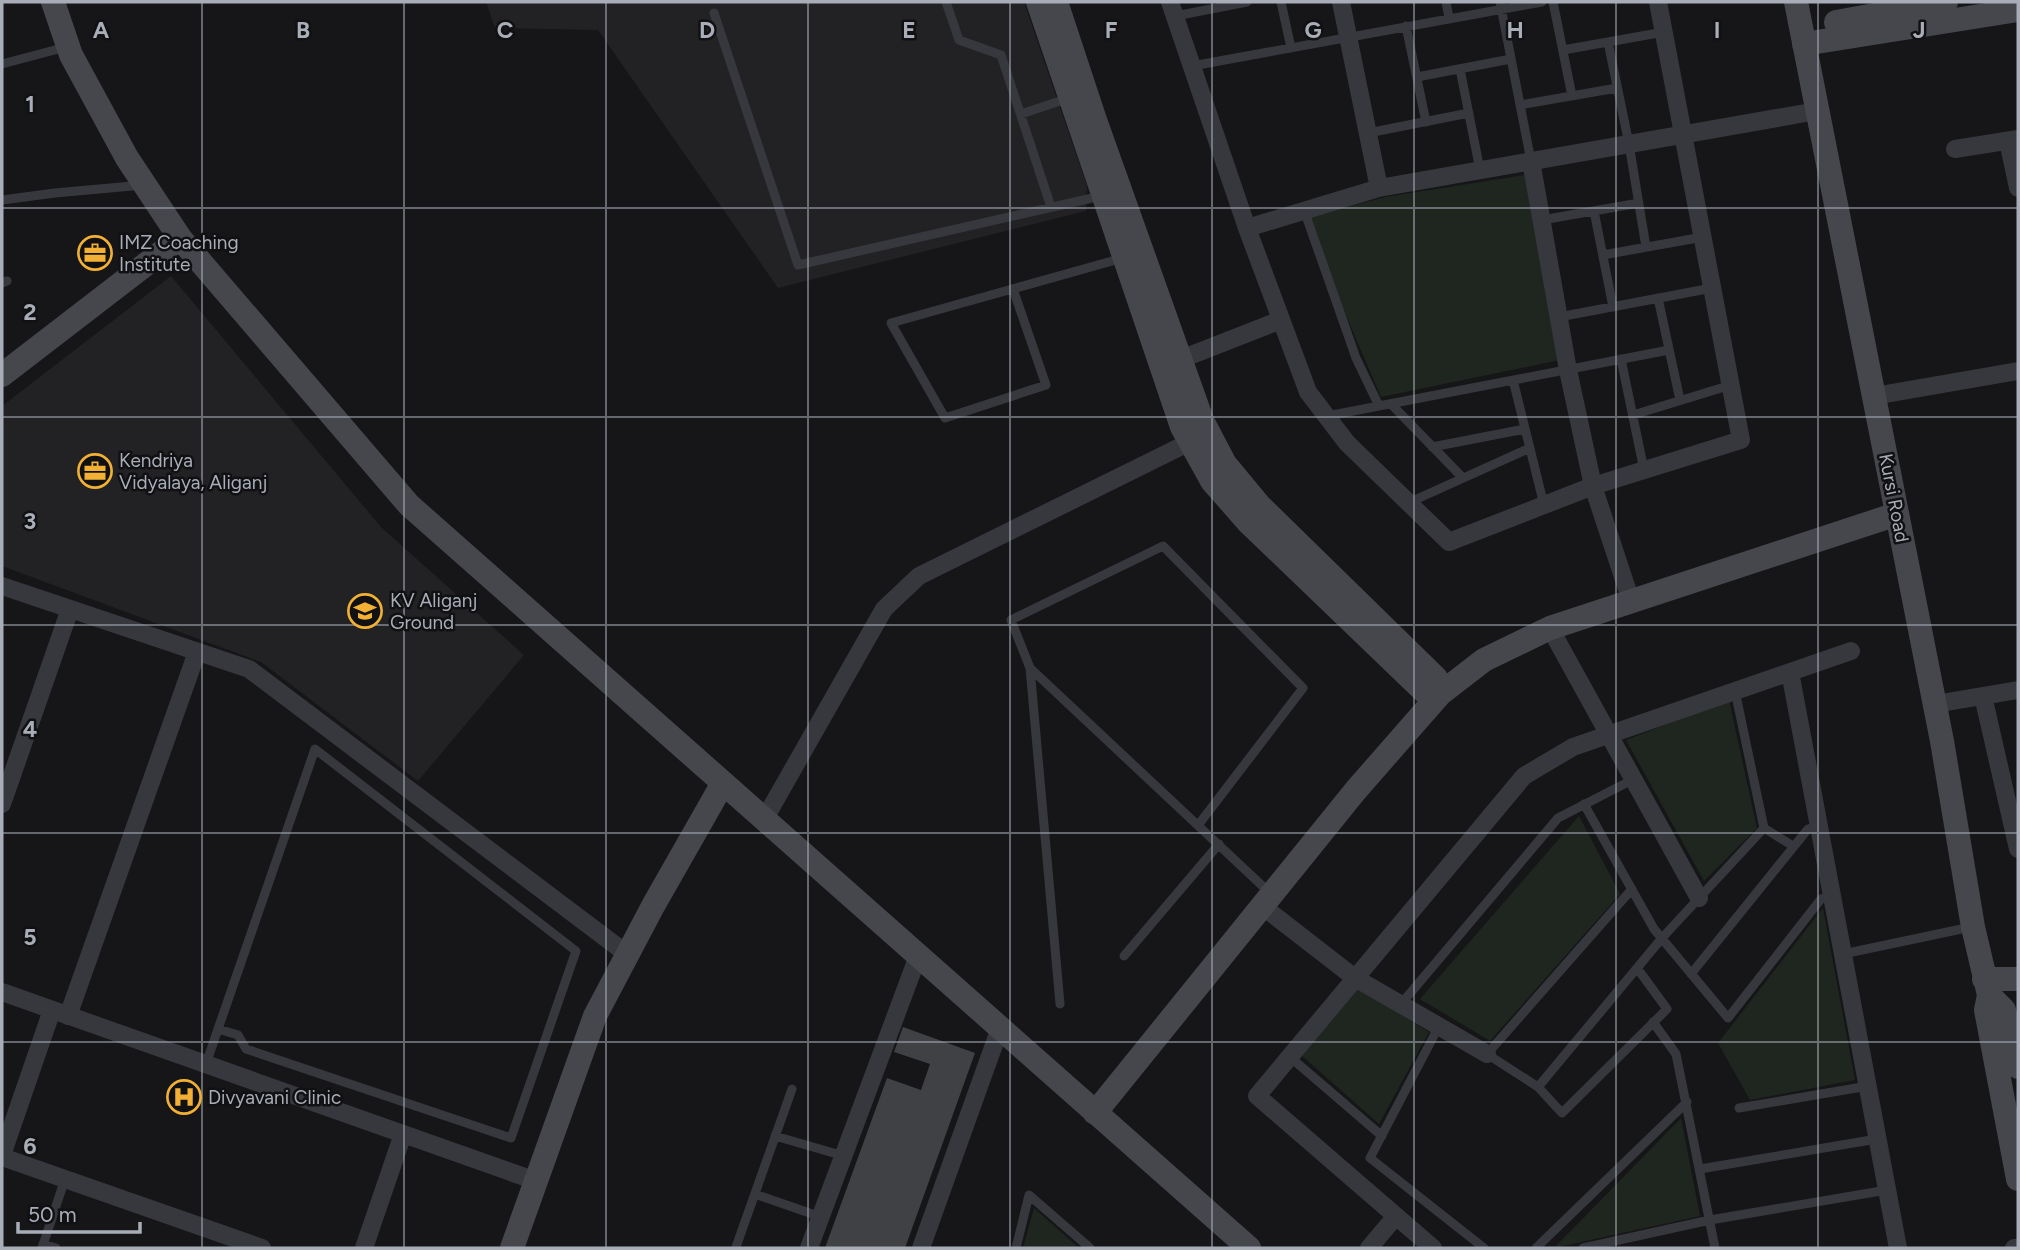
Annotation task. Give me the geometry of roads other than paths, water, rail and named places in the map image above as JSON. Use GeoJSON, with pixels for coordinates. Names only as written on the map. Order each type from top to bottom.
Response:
{"type":"FeatureCollection","features":[{"type":"Feature","properties":{"kind":"street"},"geometry":{"type":"LineString","coordinates":[[53,2],[71,55],[127,158],[180,237],[409,505],[1249,1248]]}},
{"type":"Feature","properties":{"kind":"street"},"geometry":{"type":"LineString","coordinates":[[1038,2],[1124,257],[1171,363]]}},
{"type":"Feature","properties":{"kind":"street"},"geometry":{"type":"LineString","coordinates":[[1056,2],[1171,363],[1182,427],[1199,437],[1212,481],[1248,522],[1426,693],[1440,694]]}},
{"type":"Feature","properties":{"kind":"street"},"geometry":{"type":"LineString","coordinates":[[1341,2],[1379,188]]}},
{"type":"Feature","properties":{"kind":"street"},"geometry":{"type":"LineString","coordinates":[[1172,9],[1247,228],[1308,391],[1347,443],[1449,542],[1593,486],[1741,440],[1658,2]]}},
{"type":"Feature","properties":{"kind":"street","name":"Kursi Road"},"geometry":{"type":"LineString","coordinates":[[1796,2],[1935,704],[1973,927],[1987,987],[1986,1010],[2018,1179]]}},
{"type":"Feature","properties":{"kind":"street"},"geometry":{"type":"LineString","coordinates":[[1802,36],[1939,2]]}},
{"type":"Feature","properties":{"kind":"street"},"geometry":{"type":"LineString","coordinates":[[1802,36],[2018,10]]}},
{"type":"Feature","properties":{"kind":"street"},"geometry":{"type":"LineString","coordinates":[[1247,228],[1379,188],[1817,111]]}},
{"type":"Feature","properties":{"kind":"street"},"geometry":{"type":"LineString","coordinates":[[1955,149],[2013,140],[2018,188]]}},
{"type":"Feature","properties":{"kind":"street"},"geometry":{"type":"LineString","coordinates":[[1531,161],[1568,370],[1593,486],[1631,600]]}},
{"type":"Feature","properties":{"kind":"street"},"geometry":{"type":"LineString","coordinates":[[2,375],[180,237]]}},
{"type":"Feature","properties":{"kind":"street"},"geometry":{"type":"LineString","coordinates":[[1171,363],[1281,320]]}},
{"type":"Feature","properties":{"kind":"street"},"geometry":{"type":"LineString","coordinates":[[1874,396],[2018,371]]}},
{"type":"Feature","properties":{"kind":"street"},"geometry":{"type":"LineString","coordinates":[[764,820],[884,609],[919,576],[1199,437]]}},
{"type":"Feature","properties":{"kind":"street"},"geometry":{"type":"LineString","coordinates":[[1095,1112],[1356,790],[1440,694],[1484,660],[1550,628],[1897,513]]}},
{"type":"Feature","properties":{"kind":"street"},"geometry":{"type":"LineString","coordinates":[[2,586],[249,669],[628,954]]}},
{"type":"Feature","properties":{"kind":"street"},"geometry":{"type":"LineString","coordinates":[[2,804],[70,609]]}},
{"type":"Feature","properties":{"kind":"street"},"geometry":{"type":"LineString","coordinates":[[1550,628],[1699,898]]}},
{"type":"Feature","properties":{"kind":"street"},"geometry":{"type":"LineString","coordinates":[[1433,1248],[1256,1096],[1524,776],[1573,747],[1851,651]]}},
{"type":"Feature","properties":{"kind":"street"},"geometry":{"type":"LineString","coordinates":[[197,652],[60,1013],[2,1156],[262,1248]]}},
{"type":"Feature","properties":{"kind":"street"},"geometry":{"type":"LineString","coordinates":[[1790,672],[1898,1248]]}},
{"type":"Feature","properties":{"kind":"street"},"geometry":{"type":"LineString","coordinates":[[1935,704],[2018,690]]}},
{"type":"Feature","properties":{"kind":"street"},"geometry":{"type":"LineString","coordinates":[[1983,696],[2016,828],[2018,849]]}},
{"type":"Feature","properties":{"kind":"street"},"geometry":{"type":"LineString","coordinates":[[512,1248],[595,1016],[653,906],[723,783]]}},
{"type":"Feature","properties":{"kind":"street"},"geometry":{"type":"LineString","coordinates":[[1267,900],[1355,978],[1487,1054]]}},
{"type":"Feature","properties":{"kind":"street"},"geometry":{"type":"LineString","coordinates":[[809,1248],[918,956]]}},
{"type":"Feature","properties":{"kind":"street"},"geometry":{"type":"LineString","coordinates":[[1987,987],[2018,979]]}},
{"type":"Feature","properties":{"kind":"street","name":"Kursi Road"},"geometry":{"type":"LineString","coordinates":[[1987,987],[2004,1010],[2018,1067]]}},
{"type":"Feature","properties":{"kind":"street"},"geometry":{"type":"LineString","coordinates":[[2,992],[536,1181]]}},
{"type":"Feature","properties":{"kind":"street"},"geometry":{"type":"LineString","coordinates":[[921,1248],[1000,1028]]}},
{"type":"Feature","properties":{"kind":"street"},"geometry":{"type":"LineString","coordinates":[[364,1248],[403,1134]]}},
{"type":"Feature","properties":{"kind":"street"},"geometry":{"type":"LineString","coordinates":[[1369,1248],[1396,1216]]}},
{"type":"Feature","properties":{"kind":"lane"},"geometry":{"type":"LineString","coordinates":[[946,2],[959,40],[1001,55],[1051,207]]}},
{"type":"Feature","properties":{"kind":"lane"},"geometry":{"type":"LineString","coordinates":[[1172,9],[1247,2]]}},
{"type":"Feature","properties":{"kind":"lane"},"geometry":{"type":"LineString","coordinates":[[1281,2],[1291,48]]}},
{"type":"Feature","properties":{"kind":"lane"},"geometry":{"type":"LineString","coordinates":[[1446,2],[1449,19]]}},
{"type":"Feature","properties":{"kind":"lane"},"geometry":{"type":"LineString","coordinates":[[1192,66],[1449,19],[1500,6],[1542,2]]}},
{"type":"Feature","properties":{"kind":"lane"},"geometry":{"type":"LineString","coordinates":[[1553,2],[1572,96]]}},
{"type":"Feature","properties":{"kind":"lane"},"geometry":{"type":"LineString","coordinates":[[1500,6],[1531,161]]}},
{"type":"Feature","properties":{"kind":"lane"},"geometry":{"type":"LineString","coordinates":[[714,13],[798,265],[1103,195]]}},
{"type":"Feature","properties":{"kind":"lane"},"geometry":{"type":"LineString","coordinates":[[1406,26],[1426,121]]}},
{"type":"Feature","properties":{"kind":"lane"},"geometry":{"type":"LineString","coordinates":[[1563,50],[1664,32]]}},
{"type":"Feature","properties":{"kind":"lane"},"geometry":{"type":"LineString","coordinates":[[1608,42],[1646,247]]}},
{"type":"Feature","properties":{"kind":"lane"},"geometry":{"type":"LineString","coordinates":[[2,64],[68,47]]}},
{"type":"Feature","properties":{"kind":"lane"},"geometry":{"type":"LineString","coordinates":[[1417,77],[1511,59]]}},
{"type":"Feature","properties":{"kind":"lane"},"geometry":{"type":"LineString","coordinates":[[1460,69],[1480,170]]}},
{"type":"Feature","properties":{"kind":"lane"},"geometry":{"type":"LineString","coordinates":[[1520,105],[1617,88]]}},
{"type":"Feature","properties":{"kind":"lane"},"geometry":{"type":"LineString","coordinates":[[1021,114],[1070,98]]}},
{"type":"Feature","properties":{"kind":"lane"},"geometry":{"type":"LineString","coordinates":[[1368,134],[1469,113]]}},
{"type":"Feature","properties":{"kind":"lane"},"geometry":{"type":"LineString","coordinates":[[2,200],[145,185]]}},
{"type":"Feature","properties":{"kind":"lane"},"geometry":{"type":"LineString","coordinates":[[1542,220],[1639,203]]}},
{"type":"Feature","properties":{"kind":"lane"},"geometry":{"type":"LineString","coordinates":[[1304,210],[1351,346],[1379,406]]}},
{"type":"Feature","properties":{"kind":"lane"},"geometry":{"type":"LineString","coordinates":[[1594,211],[1614,307]]}},
{"type":"Feature","properties":{"kind":"lane"},"geometry":{"type":"LineString","coordinates":[[1603,255],[1703,237]]}},
{"type":"Feature","properties":{"kind":"lane"},"geometry":{"type":"LineString","coordinates":[[1013,289],[1046,385],[945,418],[891,323],[1124,257]]}},
{"type":"Feature","properties":{"kind":"lane"},"geometry":{"type":"LineString","coordinates":[[1559,317],[1713,288]]}},
{"type":"Feature","properties":{"kind":"lane"},"geometry":{"type":"LineString","coordinates":[[1658,298],[1680,400]]}},
{"type":"Feature","properties":{"kind":"lane"},"geometry":{"type":"LineString","coordinates":[[1326,416],[1670,350]]}},
{"type":"Feature","properties":{"kind":"lane"},"geometry":{"type":"LineString","coordinates":[[1621,359],[1644,470]]}},
{"type":"Feature","properties":{"kind":"lane"},"geometry":{"type":"LineString","coordinates":[[1513,380],[1545,505]]}},
{"type":"Feature","properties":{"kind":"lane"},"geometry":{"type":"LineString","coordinates":[[1633,415],[1731,385]]}},
{"type":"Feature","properties":{"kind":"lane"},"geometry":{"type":"LineString","coordinates":[[1391,404],[1463,478]]}},
{"type":"Feature","properties":{"kind":"lane"},"geometry":{"type":"LineString","coordinates":[[1432,447],[1525,429]]}},
{"type":"Feature","properties":{"kind":"lane"},"geometry":{"type":"LineString","coordinates":[[1408,503],[1530,448]]}},
{"type":"Feature","properties":{"kind":"lane"},"geometry":{"type":"LineString","coordinates":[[1060,1004],[1030,668],[1011,620],[1163,546],[1303,688],[1199,824]]}},
{"type":"Feature","properties":{"kind":"lane"},"geometry":{"type":"LineString","coordinates":[[1030,668],[1199,824],[1267,900]]}},
{"type":"Feature","properties":{"kind":"lane"},"geometry":{"type":"LineString","coordinates":[[1734,691],[1764,828],[1793,846]]}},
{"type":"Feature","properties":{"kind":"lane"},"geometry":{"type":"LineString","coordinates":[[206,1064],[218,1028],[315,749],[576,951],[511,1138],[246,1049],[238,1035],[218,1028]]}},
{"type":"Feature","properties":{"kind":"lane"},"geometry":{"type":"LineString","coordinates":[[1401,1004],[1558,818],[1633,779]]}},
{"type":"Feature","properties":{"kind":"lane"},"geometry":{"type":"LineString","coordinates":[[1584,804],[1654,929],[1728,1018],[1821,899],[1832,895]]}},
{"type":"Feature","properties":{"kind":"lane"},"geometry":{"type":"LineString","coordinates":[[1691,974],[1793,846],[1808,829],[1819,825]]}},
{"type":"Feature","properties":{"kind":"lane"},"geometry":{"type":"LineString","coordinates":[[1538,1087],[1662,939],[1764,828]]}},
{"type":"Feature","properties":{"kind":"lane"},"geometry":{"type":"LineString","coordinates":[[1124,956],[1219,844]]}},
{"type":"Feature","properties":{"kind":"lane"},"geometry":{"type":"LineString","coordinates":[[1632,890],[1487,1054],[1538,1087],[1562,1113],[1667,1009],[1637,968]]}},
{"type":"Feature","properties":{"kind":"lane"},"geometry":{"type":"LineString","coordinates":[[1843,954],[1973,927]]}},
{"type":"Feature","properties":{"kind":"lane"},"geometry":{"type":"LineString","coordinates":[[1653,1022],[1676,1054],[1715,1248]]}},
{"type":"Feature","properties":{"kind":"lane"},"geometry":{"type":"LineString","coordinates":[[1439,1026],[1370,1158],[1484,1248]]}},
{"type":"Feature","properties":{"kind":"lane"},"geometry":{"type":"LineString","coordinates":[[1290,1057],[1382,1136]]}},
{"type":"Feature","properties":{"kind":"lane"},"geometry":{"type":"LineString","coordinates":[[1739,1108],[1868,1086]]}},
{"type":"Feature","properties":{"kind":"lane"},"geometry":{"type":"LineString","coordinates":[[736,1247],[792,1089]]}},
{"type":"Feature","properties":{"kind":"lane"},"geometry":{"type":"LineString","coordinates":[[1536,1248],[1687,1102]]}},
{"type":"Feature","properties":{"kind":"lane"},"geometry":{"type":"LineString","coordinates":[[775,1136],[844,1156]]}},
{"type":"Feature","properties":{"kind":"lane"},"geometry":{"type":"LineString","coordinates":[[1700,1168],[1877,1139]]}},
{"type":"Feature","properties":{"kind":"lane"},"geometry":{"type":"LineString","coordinates":[[56,1248],[42,1246],[65,1179]]}},
{"type":"Feature","properties":{"kind":"lane"},"geometry":{"type":"LineString","coordinates":[[1583,1248],[1710,1220],[1887,1190]]}},
{"type":"Feature","properties":{"kind":"lane"},"geometry":{"type":"LineString","coordinates":[[755,1194],[821,1217]]}},
{"type":"Feature","properties":{"kind":"lane"},"geometry":{"type":"LineString","coordinates":[[1016,1248],[1029,1195],[1090,1248]]}},
{"type":"Feature","properties":{"kind":"place","name":"IMZ Coaching Institute"},"geometry":{"type":"Point","coordinates":[95,253]}},
{"type":"Feature","properties":{"kind":"place","name":"Kendriya Vidyalaya, Aliganj"},"geometry":{"type":"Point","coordinates":[95,471]}},
{"type":"Feature","properties":{"kind":"place","name":"KV Aliganj Ground"},"geometry":{"type":"Point","coordinates":[365,611]}},
{"type":"Feature","properties":{"kind":"place","name":"Divyavani Clinic"},"geometry":{"type":"Point","coordinates":[184,1097]}}]}
